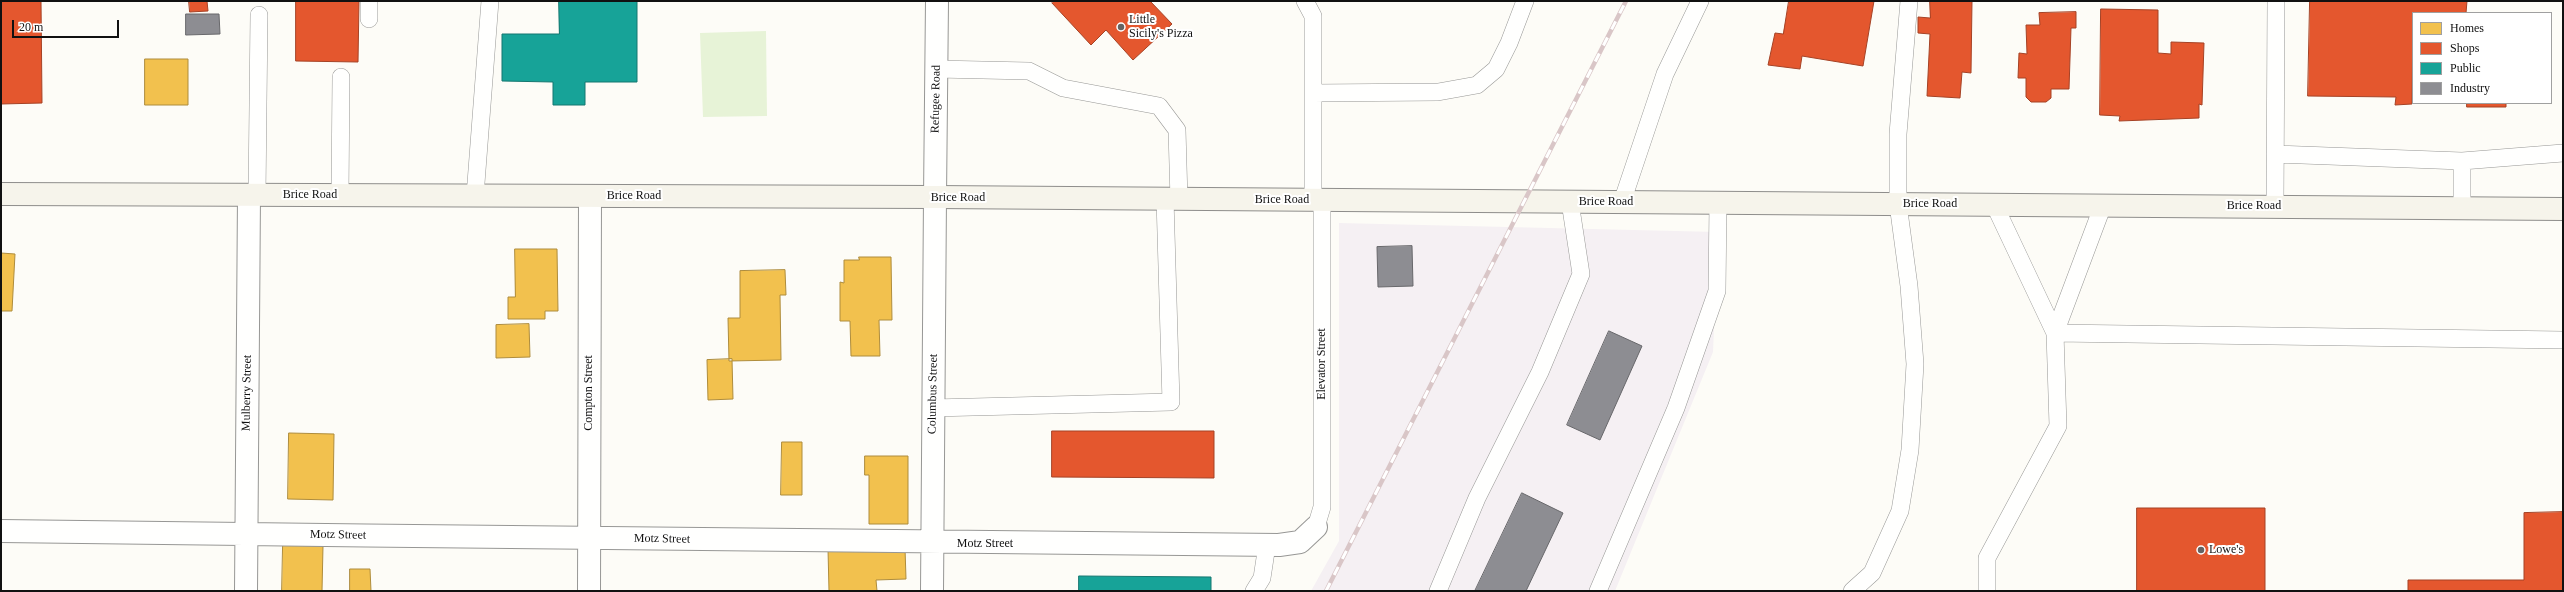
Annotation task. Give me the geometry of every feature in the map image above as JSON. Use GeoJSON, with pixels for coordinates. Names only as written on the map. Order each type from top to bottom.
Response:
{"type":"FeatureCollection","features":[{"type":"Feature","properties":{"kind":"main road","name":"Brice Road"},"geometry":{"type":"LineString","coordinates":[[1,194],[1994,204],[2563,209]]}},
{"type":"Feature","properties":{"kind":"street","name":"Refugee Road"},"geometry":{"type":"LineString","coordinates":[[935,198],[937,1]]}},
{"type":"Feature","properties":{"kind":"street","name":"Mulberry Street"},"geometry":{"type":"LineString","coordinates":[[246,591],[253,195]]}},
{"type":"Feature","properties":{"kind":"street","name":"Compton Street"},"geometry":{"type":"LineString","coordinates":[[589,591],[590,196]]}},
{"type":"Feature","properties":{"kind":"street","name":"Columbus Street"},"geometry":{"type":"LineString","coordinates":[[932,591],[932,408],[935,198]]}},
{"type":"Feature","properties":{"kind":"street","name":"Motz Street"},"geometry":{"type":"LineString","coordinates":[[1,531],[589,537],[931,544],[1267,545],[1300,542],[1316,527]]}},
{"type":"Feature","properties":{"kind":"lane"},"geometry":{"type":"LineString","coordinates":[[369,1],[369,19]]}},
{"type":"Feature","properties":{"kind":"lane"},"geometry":{"type":"LineString","coordinates":[[475,196],[490,1]]}},
{"type":"Feature","properties":{"kind":"lane","name":"Elevator Street"},"geometry":{"type":"LineString","coordinates":[[1305,1],[1313,16],[1313,93],[1318,201],[1322,507],[1316,527]]}},
{"type":"Feature","properties":{"kind":"lane"},"geometry":{"type":"LineString","coordinates":[[1313,93],[1438,92],[1477,85],[1496,69],[1510,43],[1526,1]]}},
{"type":"Feature","properties":{"kind":"lane"},"geometry":{"type":"LineString","coordinates":[[1622,202],[1665,74],[1700,1]]}},
{"type":"Feature","properties":{"kind":"lane"},"geometry":{"type":"LineString","coordinates":[[1852,591],[1872,573],[1900,511],[1910,450],[1915,364],[1909,286],[1898,204],[1898,134],[1909,1]]}},
{"type":"Feature","properties":{"kind":"lane"},"geometry":{"type":"LineString","coordinates":[[2275,206],[2274,154],[2276,1]]}},
{"type":"Feature","properties":{"kind":"lane"},"geometry":{"type":"LineString","coordinates":[[253,195],[259,15]]}},
{"type":"Feature","properties":{"kind":"lane"},"geometry":{"type":"LineString","coordinates":[[932,408],[1171,402],[1172,200],[1177,130],[1159,106],[1062,88],[1029,71],[936,69]]}},
{"type":"Feature","properties":{"kind":"lane"},"geometry":{"type":"LineString","coordinates":[[340,195],[341,78]]}},
{"type":"Feature","properties":{"kind":"lane"},"geometry":{"type":"LineString","coordinates":[[2274,154],[2462,161],[2563,153]]}},
{"type":"Feature","properties":{"kind":"lane"},"geometry":{"type":"LineString","coordinates":[[2462,161],[2462,208]]}},
{"type":"Feature","properties":{"kind":"lane"},"geometry":{"type":"LineString","coordinates":[[1438,591],[1477,498],[1540,372],[1581,274],[1570,202]]}},
{"type":"Feature","properties":{"kind":"lane"},"geometry":{"type":"LineString","coordinates":[[1598,591],[1676,408],[1717,291],[1718,203]]}},
{"type":"Feature","properties":{"kind":"lane"},"geometry":{"type":"LineString","coordinates":[[1994,204],[2055,333]]}},
{"type":"Feature","properties":{"kind":"lane"},"geometry":{"type":"LineString","coordinates":[[1987,591],[1987,558],[2058,426],[2055,333],[2103,205]]}},
{"type":"Feature","properties":{"kind":"lane"},"geometry":{"type":"LineString","coordinates":[[2055,333],[2563,340]]}},
{"type":"Feature","properties":{"kind":"lane"},"geometry":{"type":"LineString","coordinates":[[1254,591],[1262,578],[1267,545]]}},
{"type":"Feature","properties":{"kind":"shaded area"},"geometry":{"type":"Polygon","coordinates":[[[1339,223],[1718,232],[1713,352],[1615,591],[1311,591],[1339,541],[1339,223]]]}},
{"type":"Feature","properties":{"kind":"green space"},"geometry":{"type":"Polygon","coordinates":[[[766,31],[767,116],[703,117],[700,33],[766,31]]]}},
{"type":"Feature","properties":{"kind":"building: Homes"},"geometry":{"type":"Polygon","coordinates":[[[145,59],[188,59],[188,105],[145,105],[145,59]]]}},
{"type":"Feature","properties":{"kind":"building: Homes"},"geometry":{"type":"Polygon","coordinates":[[[515,249],[557,249],[558,311],[545,311],[545,319],[508,319],[508,297],[515,297],[515,249]]]}},
{"type":"Feature","properties":{"kind":"building: Homes"},"geometry":{"type":"Polygon","coordinates":[[[1,253],[15,254],[12,311],[1,311],[1,253]]]}},
{"type":"Feature","properties":{"kind":"building: Homes"},"geometry":{"type":"Polygon","coordinates":[[[859,257],[891,257],[892,320],[879,320],[880,356],[851,356],[850,321],[840,321],[840,282],[844,283],[844,260],[859,260],[859,257]]]}},
{"type":"Feature","properties":{"kind":"building: Homes"},"geometry":{"type":"Polygon","coordinates":[[[785,270],[786,295],[780,295],[781,360],[729,361],[728,318],[740,318],[740,271],[785,270]]]}},
{"type":"Feature","properties":{"kind":"building: Homes"},"geometry":{"type":"Polygon","coordinates":[[[529,324],[530,357],[496,358],[496,325],[529,324]]]}},
{"type":"Feature","properties":{"kind":"building: Homes"},"geometry":{"type":"Polygon","coordinates":[[[732,359],[733,399],[708,400],[707,360],[732,359]]]}},
{"type":"Feature","properties":{"kind":"building: Homes"},"geometry":{"type":"Polygon","coordinates":[[[289,433],[334,434],[333,500],[288,499],[289,433]]]}},
{"type":"Feature","properties":{"kind":"building: Homes"},"geometry":{"type":"Polygon","coordinates":[[[782,442],[802,442],[802,495],[781,495],[782,442]]]}},
{"type":"Feature","properties":{"kind":"building: Homes"},"geometry":{"type":"Polygon","coordinates":[[[865,456],[908,456],[908,524],[869,524],[869,475],[865,475],[865,456]]]}},
{"type":"Feature","properties":{"kind":"building: Homes"},"geometry":{"type":"Polygon","coordinates":[[[283,545],[323,546],[322,591],[282,591],[283,545]]]}},
{"type":"Feature","properties":{"kind":"building: Homes"},"geometry":{"type":"Polygon","coordinates":[[[905,548],[906,579],[876,580],[877,591],[829,591],[828,549],[905,548]]]}},
{"type":"Feature","properties":{"kind":"building: Homes"},"geometry":{"type":"Polygon","coordinates":[[[350,569],[370,569],[371,591],[350,591],[350,569]]]}},
{"type":"Feature","properties":{"kind":"building: Shops"},"geometry":{"type":"Polygon","coordinates":[[[1,1],[41,1],[42,103],[1,104],[1,1]]]}},
{"type":"Feature","properties":{"kind":"building: Shops"},"geometry":{"type":"Polygon","coordinates":[[[189,1],[207,1],[208,11],[190,12],[189,1]]]}},
{"type":"Feature","properties":{"kind":"building: Shops"},"geometry":{"type":"Polygon","coordinates":[[[296,1],[359,1],[358,62],[296,61],[296,1]]]}},
{"type":"Feature","properties":{"kind":"building: Shops","name":"Little Sicily's Pizza"},"geometry":{"type":"Polygon","coordinates":[[[1054,1],[1150,1],[1172,24],[1133,60],[1106,30],[1091,45],[1052,3],[1054,1]]]}},
{"type":"Feature","properties":{"kind":"building: Shops"},"geometry":{"type":"Polygon","coordinates":[[[1789,1],[1874,1],[1863,66],[1802,56],[1800,69],[1768,65],[1775,33],[1783,34],[1789,1]]]}},
{"type":"Feature","properties":{"kind":"building: Shops"},"geometry":{"type":"Polygon","coordinates":[[[1930,1],[1972,1],[1971,73],[1962,72],[1960,98],[1927,96],[1930,34],[1918,33],[1918,17],[1930,18],[1930,1]]]}},
{"type":"Feature","properties":{"kind":"building: Shops"},"geometry":{"type":"Polygon","coordinates":[[[2310,1],[2467,1],[2466,12],[2412,12],[2412,104],[2395,105],[2396,97],[2308,96],[2310,1]]]}},
{"type":"Feature","properties":{"kind":"building: Shops"},"geometry":{"type":"Polygon","coordinates":[[[2101,9],[2158,10],[2158,53],[2171,54],[2171,42],[2204,43],[2202,105],[2199,104],[2199,118],[2119,121],[2120,116],[2100,115],[2101,9]]]}},
{"type":"Feature","properties":{"kind":"building: Shops"},"geometry":{"type":"Polygon","coordinates":[[[2076,12],[2076,28],[2071,28],[2069,89],[2051,89],[2051,98],[2046,102],[2031,102],[2026,97],[2026,78],[2018,78],[2019,53],[2027,54],[2026,25],[2040,25],[2039,13],[2076,12]]]}},
{"type":"Feature","properties":{"kind":"building: Shops"},"geometry":{"type":"Polygon","coordinates":[[[2467,104],[2506,104],[2506,107],[2467,107],[2467,104]]]}},
{"type":"Feature","properties":{"kind":"building: Shops"},"geometry":{"type":"Polygon","coordinates":[[[1052,431],[1214,431],[1214,478],[1052,477],[1052,431]]]}},
{"type":"Feature","properties":{"kind":"building: Shops","name":"Lowe's"},"geometry":{"type":"Polygon","coordinates":[[[2137,508],[2265,508],[2265,591],[2137,591],[2137,508]]]}},
{"type":"Feature","properties":{"kind":"building: Shops"},"geometry":{"type":"Polygon","coordinates":[[[2563,512],[2563,591],[2408,591],[2408,580],[2524,580],[2524,513],[2563,512]]]}},
{"type":"Feature","properties":{"kind":"building: Public"},"geometry":{"type":"Polygon","coordinates":[[[559,1],[637,1],[637,82],[585,82],[585,105],[553,105],[553,82],[502,81],[502,34],[559,34],[559,1]]]}},
{"type":"Feature","properties":{"kind":"building: Public"},"geometry":{"type":"Polygon","coordinates":[[[1079,576],[1211,577],[1211,591],[1079,591],[1079,576]]]}},
{"type":"Feature","properties":{"kind":"building: Industry"},"geometry":{"type":"Polygon","coordinates":[[[186,14],[219,14],[220,34],[186,35],[186,14]]]}},
{"type":"Feature","properties":{"kind":"building: Industry"},"geometry":{"type":"Polygon","coordinates":[[[1412,246],[1413,286],[1378,287],[1377,247],[1412,246]]]}},
{"type":"Feature","properties":{"kind":"building: Industry"},"geometry":{"type":"Polygon","coordinates":[[[1609,331],[1642,346],[1600,440],[1567,425],[1609,331]]]}},
{"type":"Feature","properties":{"kind":"building: Industry"},"geometry":{"type":"Polygon","coordinates":[[[1522,493],[1563,513],[1526,591],[1475,591],[1522,493]]]}},
{"type":"Feature","properties":{"kind":"railway"},"geometry":{"type":"LineString","coordinates":[[1326,591],[1626,1]]}},
{"type":"Feature","properties":{"kind":"place","name":"Little Sicily's Pizza"},"geometry":{"type":"Point","coordinates":[1121,27]}},
{"type":"Feature","properties":{"kind":"place","name":"Lowe's"},"geometry":{"type":"Point","coordinates":[2201,550]}}]}
